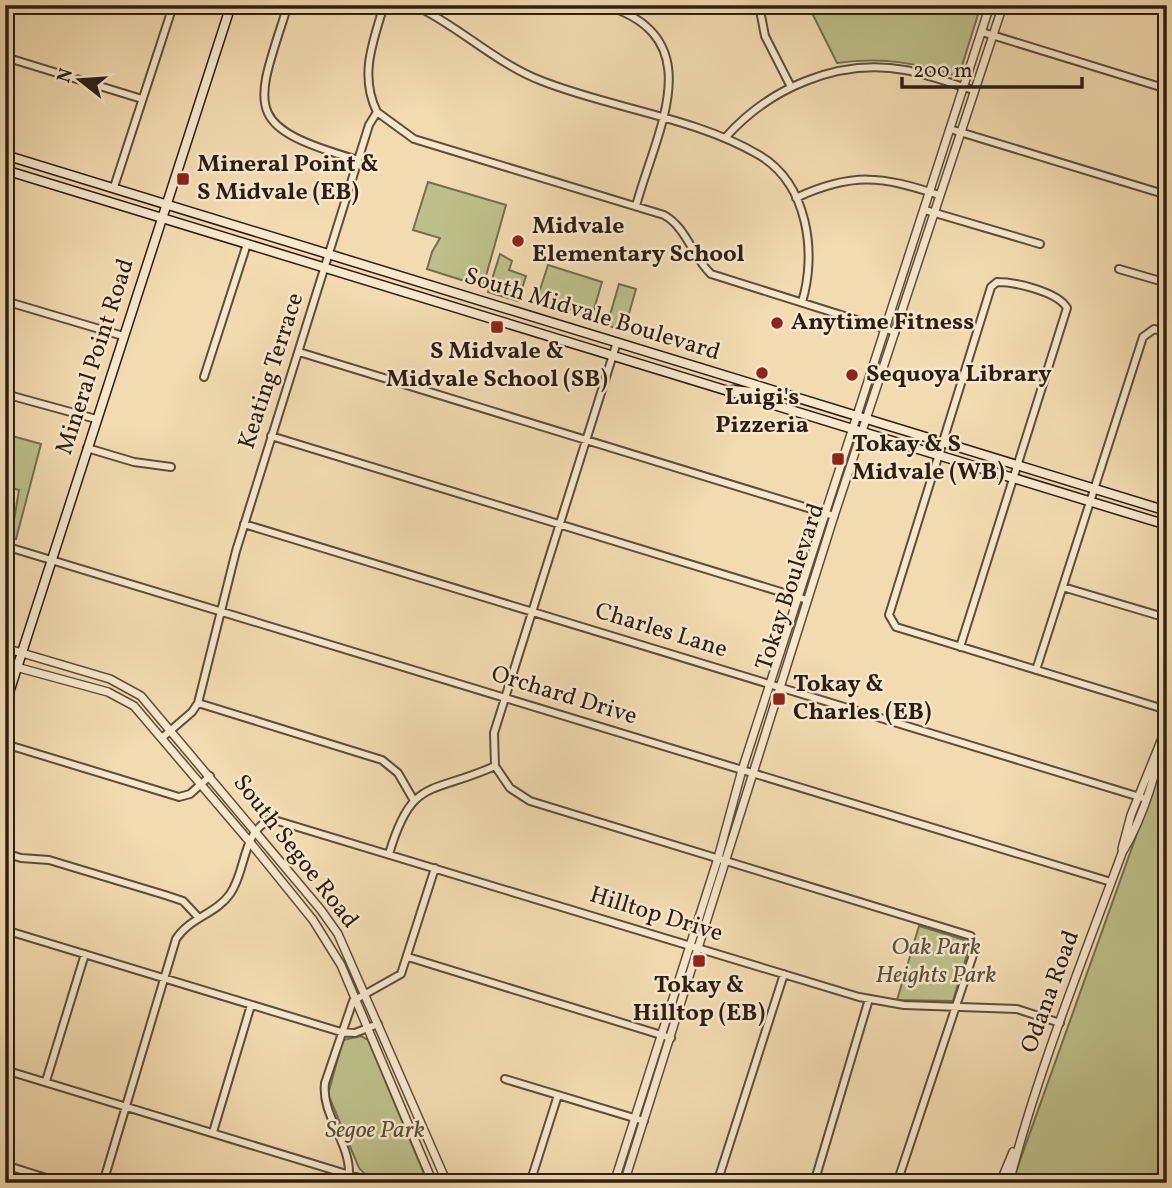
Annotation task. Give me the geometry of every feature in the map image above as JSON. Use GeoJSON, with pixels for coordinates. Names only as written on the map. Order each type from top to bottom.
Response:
{"type":"FeatureCollection","features":[{"type":"Feature","properties":{"kind":"main road","name":"Mineral Point Road"},"geometry":{"type":"LineString","coordinates":[[5,705],[122,336],[232,5]]}},
{"type":"Feature","properties":{"kind":"main road","name":"South Midvale Boulevard"},"geometry":{"type":"LineString","coordinates":[[5,155],[1167,511]]}},
{"type":"Feature","properties":{"kind":"main road","name":"South Midvale Boulevard"},"geometry":{"type":"LineString","coordinates":[[5,170],[1167,525]]}},
{"type":"Feature","properties":{"kind":"main road"},"geometry":{"type":"LineString","coordinates":[[713,388],[761,393],[771,390]]}},
{"type":"Feature","properties":{"kind":"street"},"geometry":{"type":"LineString","coordinates":[[114,187],[171,12],[147,5]]}},
{"type":"Feature","properties":{"kind":"street"},"geometry":{"type":"LineString","coordinates":[[288,5],[263,82],[267,110],[274,124],[288,136],[358,160]]}},
{"type":"Feature","properties":{"kind":"street"},"geometry":{"type":"LineString","coordinates":[[384,5],[367,69],[368,90],[377,112],[414,139],[664,215],[675,223],[711,274],[895,332]]}},
{"type":"Feature","properties":{"kind":"street"},"geometry":{"type":"LineString","coordinates":[[414,5],[440,17],[488,52],[538,80],[725,138],[767,161],[796,198],[807,230],[810,254],[802,302]]}},
{"type":"Feature","properties":{"kind":"street"},"geometry":{"type":"LineString","coordinates":[[604,5],[633,15],[646,25],[665,50],[671,79],[636,206]]}},
{"type":"Feature","properties":{"kind":"street"},"geometry":{"type":"LineString","coordinates":[[759,5],[765,36],[791,87]]}},
{"type":"Feature","properties":{"kind":"street","name":"Tokay Boulevard"},"geometry":{"type":"LineString","coordinates":[[614,1183],[718,858],[742,771],[990,5]]}},
{"type":"Feature","properties":{"kind":"street","name":"Tokay Boulevard"},"geometry":{"type":"LineString","coordinates":[[624,1183],[700,948],[751,773],[1003,5]]}},
{"type":"Feature","properties":{"kind":"street"},"geometry":{"type":"LineString","coordinates":[[982,32],[1167,89]]}},
{"type":"Feature","properties":{"kind":"street"},"geometry":{"type":"LineString","coordinates":[[5,57],[142,99]]}},
{"type":"Feature","properties":{"kind":"street"},"geometry":{"type":"LineString","coordinates":[[725,138],[763,105],[791,87],[833,72],[878,68],[905,70],[973,90]]}},
{"type":"Feature","properties":{"kind":"street","name":"Keating Terrace"},"geometry":{"type":"LineString","coordinates":[[163,737],[198,703],[211,662],[219,611],[244,524],[358,160],[377,112]]}},
{"type":"Feature","properties":{"kind":"street"},"geometry":{"type":"LineString","coordinates":[[950,129],[1167,195]]}},
{"type":"Feature","properties":{"kind":"street"},"geometry":{"type":"LineString","coordinates":[[796,198],[826,184],[856,178],[885,179],[939,195]]}},
{"type":"Feature","properties":{"kind":"street"},"geometry":{"type":"LineString","coordinates":[[925,209],[1040,244]]}},
{"type":"Feature","properties":{"kind":"street"},"geometry":{"type":"LineString","coordinates":[[204,377],[247,244]]}},
{"type":"Feature","properties":{"kind":"street"},"geometry":{"type":"LineString","coordinates":[[1119,269],[1167,284]]}},
{"type":"Feature","properties":{"kind":"street"},"geometry":{"type":"LineString","coordinates":[[960,647],[1067,309],[1063,301],[1006,282],[998,282],[991,287],[890,606],[892,622],[896,627],[960,647],[1167,710]]}},
{"type":"Feature","properties":{"kind":"street"},"geometry":{"type":"LineString","coordinates":[[5,301],[122,336]]}},
{"type":"Feature","properties":{"kind":"street"},"geometry":{"type":"LineString","coordinates":[[1036,670],[1143,337],[1148,331],[1167,332]]}},
{"type":"Feature","properties":{"kind":"street"},"geometry":{"type":"LineString","coordinates":[[617,342],[492,738],[495,766],[510,788],[530,801],[966,933],[974,939],[975,949],[914,1124],[897,1183]]}},
{"type":"Feature","properties":{"kind":"street"},"geometry":{"type":"LineString","coordinates":[[299,352],[834,516]]}},
{"type":"Feature","properties":{"kind":"street"},"geometry":{"type":"LineString","coordinates":[[5,394],[96,419]]}},
{"type":"Feature","properties":{"kind":"street"},"geometry":{"type":"LineString","coordinates":[[271,436],[807,600]]}},
{"type":"Feature","properties":{"kind":"street"},"geometry":{"type":"LineString","coordinates":[[87,448],[134,462],[171,467]]}},
{"type":"Feature","properties":{"kind":"street","name":"Charles Lane"},"geometry":{"type":"LineString","coordinates":[[244,524],[1142,797]]}},
{"type":"Feature","properties":{"kind":"street","name":"Orchard Drive"},"geometry":{"type":"LineString","coordinates":[[5,546],[1111,883]]}},
{"type":"Feature","properties":{"kind":"street"},"geometry":{"type":"LineString","coordinates":[[1063,587],[1167,618]]}},
{"type":"Feature","properties":{"kind":"street","name":"South Segoe Road"},"geometry":{"type":"LineString","coordinates":[[5,648],[126,687],[148,703],[210,776],[324,937],[355,998],[433,1183]]}},
{"type":"Feature","properties":{"kind":"street","name":"South Segoe Road"},"geometry":{"type":"LineString","coordinates":[[5,664],[123,699],[134,706],[201,784],[252,835],[329,920],[345,947],[446,1182]]}},
{"type":"Feature","properties":{"kind":"street"},"geometry":{"type":"LineString","coordinates":[[198,703],[382,760],[398,773],[413,799]]}},
{"type":"Feature","properties":{"kind":"street","name":"Odana Road"},"geometry":{"type":"LineString","coordinates":[[1000,1183],[1017,1146],[1167,723]]}},
{"type":"Feature","properties":{"kind":"street"},"geometry":{"type":"LineString","coordinates":[[5,744],[179,797],[190,794],[210,776]]}},
{"type":"Feature","properties":{"kind":"street"},"geometry":{"type":"LineString","coordinates":[[389,854],[399,821],[413,799],[495,766]]}},
{"type":"Feature","properties":{"kind":"street","name":"Hilltop Drive"},"geometry":{"type":"LineString","coordinates":[[252,835],[265,822],[276,820],[869,999],[904,1005],[1017,1009],[1060,1023]]}},
{"type":"Feature","properties":{"kind":"street"},"geometry":{"type":"LineString","coordinates":[[103,1183],[176,939],[184,927],[230,894],[252,835]]}},
{"type":"Feature","properties":{"kind":"street"},"geometry":{"type":"LineString","coordinates":[[5,853],[48,860],[165,895],[183,901],[198,917]]}},
{"type":"Feature","properties":{"kind":"street"},"geometry":{"type":"LineString","coordinates":[[349,1174],[349,1160],[324,1095],[341,1032],[355,998],[397,979],[408,957],[435,868]]}},
{"type":"Feature","properties":{"kind":"street"},"geometry":{"type":"LineString","coordinates":[[5,930],[341,1032],[368,1029],[378,1024]]}},
{"type":"Feature","properties":{"kind":"street"},"geometry":{"type":"LineString","coordinates":[[46,1082],[85,954]]}},
{"type":"Feature","properties":{"kind":"street"},"geometry":{"type":"LineString","coordinates":[[408,957],[671,1038]]}},
{"type":"Feature","properties":{"kind":"street"},"geometry":{"type":"LineString","coordinates":[[717,1183],[784,974]]}},
{"type":"Feature","properties":{"kind":"street"},"geometry":{"type":"LineString","coordinates":[[814,1183],[869,999]]}},
{"type":"Feature","properties":{"kind":"street"},"geometry":{"type":"LineString","coordinates":[[213,1132],[251,1005]]}},
{"type":"Feature","properties":{"kind":"street"},"geometry":{"type":"LineString","coordinates":[[5,1070],[376,1183]]}},
{"type":"Feature","properties":{"kind":"street"},"geometry":{"type":"LineString","coordinates":[[505,1079],[644,1121]]}},
{"type":"Feature","properties":{"kind":"street"},"geometry":{"type":"LineString","coordinates":[[530,1183],[558,1095]]}},
{"type":"Feature","properties":{"kind":"street","name":"Odana Road"},"geometry":{"type":"LineString","coordinates":[[1009,1183],[1017,1146]]}},
{"type":"Feature","properties":{"kind":"street"},"geometry":{"type":"LineString","coordinates":[[5,1165],[62,1183]]}},
{"type":"Feature","properties":{"kind":"green space"},"geometry":{"type":"Polygon","coordinates":[[[808,5],[981,5],[960,72],[953,75],[896,62],[837,63],[808,5]]]}},
{"type":"Feature","properties":{"kind":"green space"},"geometry":{"type":"Polygon","coordinates":[[[428,182],[506,205],[484,283],[474,284],[427,269],[440,238],[413,230],[428,182]]]}},
{"type":"Feature","properties":{"kind":"green space"},"geometry":{"type":"Polygon","coordinates":[[[500,254],[512,261],[509,270],[526,276],[518,301],[488,292],[500,254]]]}},
{"type":"Feature","properties":{"kind":"green space"},"geometry":{"type":"Polygon","coordinates":[[[548,265],[602,282],[592,316],[537,299],[548,265]]]}},
{"type":"Feature","properties":{"kind":"green space"},"geometry":{"type":"Polygon","coordinates":[[[619,284],[636,289],[624,331],[607,325],[619,284]]]}},
{"type":"Feature","properties":{"kind":"green space"},"geometry":{"type":"Polygon","coordinates":[[[5,434],[41,444],[16,539],[11,538],[19,490],[5,486],[5,434]]]}},
{"type":"Feature","properties":{"kind":"green space"},"geometry":{"type":"Polygon","coordinates":[[[1164,758],[1167,1183],[1012,1183],[1164,758]]]}},
{"type":"Feature","properties":{"kind":"green space","name":"Oak Park Heights Park"},"geometry":{"type":"Polygon","coordinates":[[[919,926],[965,940],[969,948],[953,1001],[897,1000],[919,926]]]}},
{"type":"Feature","properties":{"kind":"green space","name":"Segoe Park"},"geometry":{"type":"Polygon","coordinates":[[[361,1036],[368,1040],[425,1176],[424,1183],[380,1181],[359,1168],[328,1094],[343,1040],[361,1036]]]}},
{"type":"Feature","properties":{"kind":"place","name":"Mineral Point & S Midvale (EB)"},"geometry":{"type":"Point","coordinates":[183,179]}},
{"type":"Feature","properties":{"kind":"place","name":"Midvale Elementary School"},"geometry":{"type":"Point","coordinates":[518,241]}},
{"type":"Feature","properties":{"kind":"place","name":"Anytime Fitness"},"geometry":{"type":"Point","coordinates":[777,323]}},
{"type":"Feature","properties":{"kind":"place","name":"S Midvale & Midvale School (SB)"},"geometry":{"type":"Point","coordinates":[497,327]}},
{"type":"Feature","properties":{"kind":"place","name":"Luigi's Pizzeria"},"geometry":{"type":"Point","coordinates":[762,373]}},
{"type":"Feature","properties":{"kind":"place","name":"Sequoya Library"},"geometry":{"type":"Point","coordinates":[852,375]}},
{"type":"Feature","properties":{"kind":"place","name":"Tokay & S Midvale (WB)"},"geometry":{"type":"Point","coordinates":[838,459]}},
{"type":"Feature","properties":{"kind":"place","name":"Tokay & Charles (EB)"},"geometry":{"type":"Point","coordinates":[779,699]}},
{"type":"Feature","properties":{"kind":"place","name":"Tokay & Hilltop (EB)"},"geometry":{"type":"Point","coordinates":[699,961]}}]}
